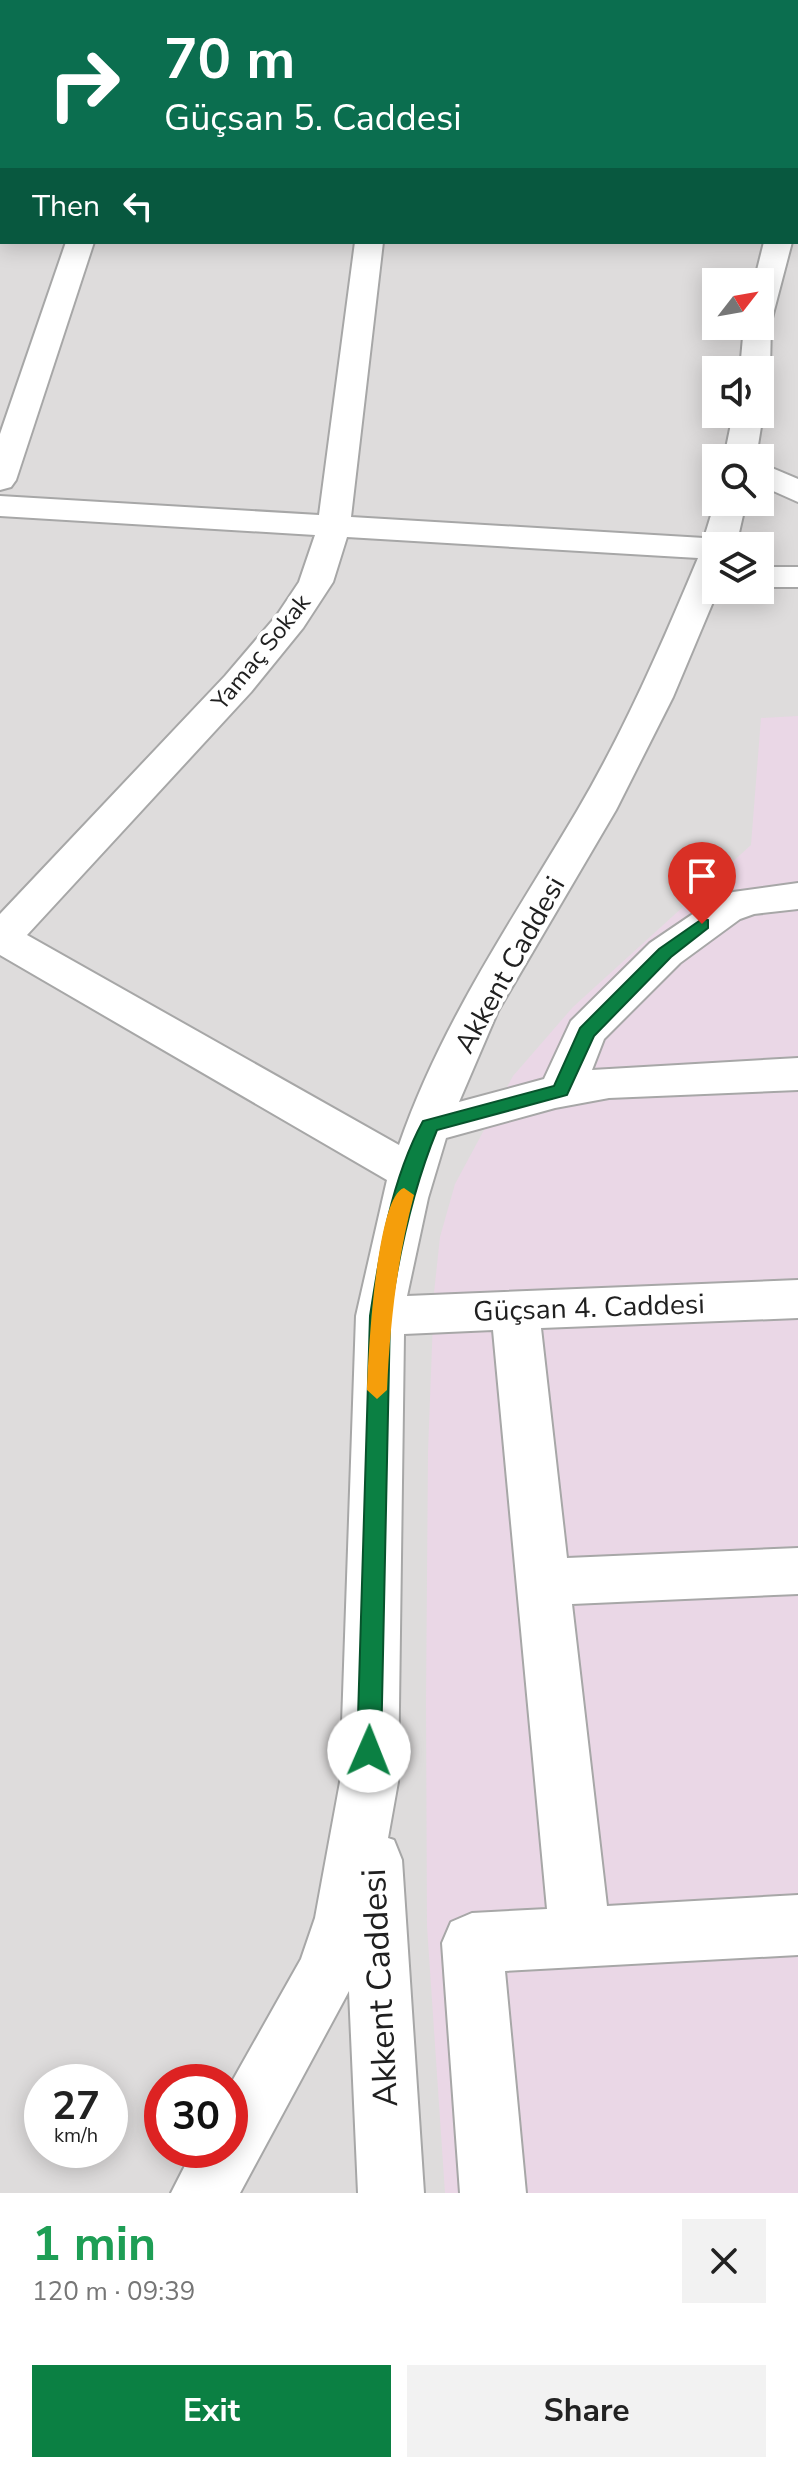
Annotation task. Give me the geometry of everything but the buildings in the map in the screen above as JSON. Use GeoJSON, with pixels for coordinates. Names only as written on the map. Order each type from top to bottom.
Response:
{"type":"FeatureCollection","features":[{"type":"Feature","properties":{"kind":"street"},"geometry":{"type":"LineString","coordinates":[[0,480],[79,244]]}},
{"type":"Feature","properties":{"kind":"street","name":"Yamaç Sokak"},"geometry":{"type":"LineString","coordinates":[[1,938],[238,684],[291,621],[316,582],[334,526],[369,244]]}},
{"type":"Feature","properties":{"kind":"street"},"geometry":{"type":"LineString","coordinates":[[772,268],[778,244]]}},
{"type":"Feature","properties":{"kind":"street"},"geometry":{"type":"LineString","coordinates":[[774,480],[798,492]]}},
{"type":"Feature","properties":{"kind":"street"},"geometry":{"type":"LineString","coordinates":[[0,506],[334,526],[702,560]]}},
{"type":"Feature","properties":{"kind":"street"},"geometry":{"type":"LineString","coordinates":[[774,577],[798,577]]}},
{"type":"Feature","properties":{"kind":"street","name":"Akkent Caddesi"},"geometry":{"type":"LineString","coordinates":[[391,2193],[369,1782],[380,1316],[390,1251],[410,1172],[477,1011],[613,780],[702,590]]}},
{"type":"Feature","properties":{"kind":"street"},"geometry":{"type":"LineString","coordinates":[[561,1090],[586,1032],[665,953],[726,910],[747,901],[798,896]]}},
{"type":"Feature","properties":{"kind":"street"},"geometry":{"type":"LineString","coordinates":[[1,938],[410,1172]]}},
{"type":"Feature","properties":{"kind":"street"},"geometry":{"type":"LineString","coordinates":[[429,1126],[561,1090],[609,1082],[798,1074]]}},
{"type":"Feature","properties":{"kind":"street","name":"Güçsan 4. Caddesi"},"geometry":{"type":"LineString","coordinates":[[380,1316],[798,1299]]}},
{"type":"Feature","properties":{"kind":"street"},"geometry":{"type":"LineString","coordinates":[[515,1311],[580,1938]]}},
{"type":"Feature","properties":{"kind":"street"},"geometry":{"type":"LineString","coordinates":[[543,1582],[798,1571]]}},
{"type":"Feature","properties":{"kind":"street","name":"Akkent Caddesi"},"geometry":{"type":"LineString","coordinates":[[248,2116],[326,1974],[345,1918],[369,1782]]}},
{"type":"Feature","properties":{"kind":"street"},"geometry":{"type":"LineString","coordinates":[[493,2193],[472,1943],[798,1925]]}},
{"type":"Feature","properties":{"kind":"street","name":"Akkent Caddesi"},"geometry":{"type":"LineString","coordinates":[[204,2193],[219,2168]]}},
{"type":"Feature","properties":{"kind":"shaded area"},"geometry":{"type":"Polygon","coordinates":[[[0,244],[798,244],[798,2193],[0,2193],[0,244]]]}},
{"type":"Feature","properties":{"kind":"shaded area"},"geometry":{"type":"Polygon","coordinates":[[[798,716],[798,2193],[445,2193],[427,1926],[428,1452],[434,1293],[440,1237],[455,1184],[513,1076],[573,1007],[751,845],[761,718],[798,716]]]}},
{"type":"Feature","properties":{"kind":"slow traffic"},"geometry":{"type":"LineString","coordinates":[[377,1390],[380,1316],[390,1251],[404,1195]]}},
{"type":"Feature","properties":{"kind":"route"},"geometry":{"type":"LineString","coordinates":[[369,1751],[380,1316],[390,1251],[410,1172],[429,1126],[561,1090],[573,1055],[586,1032],[665,953],[702,924]]}}]}
